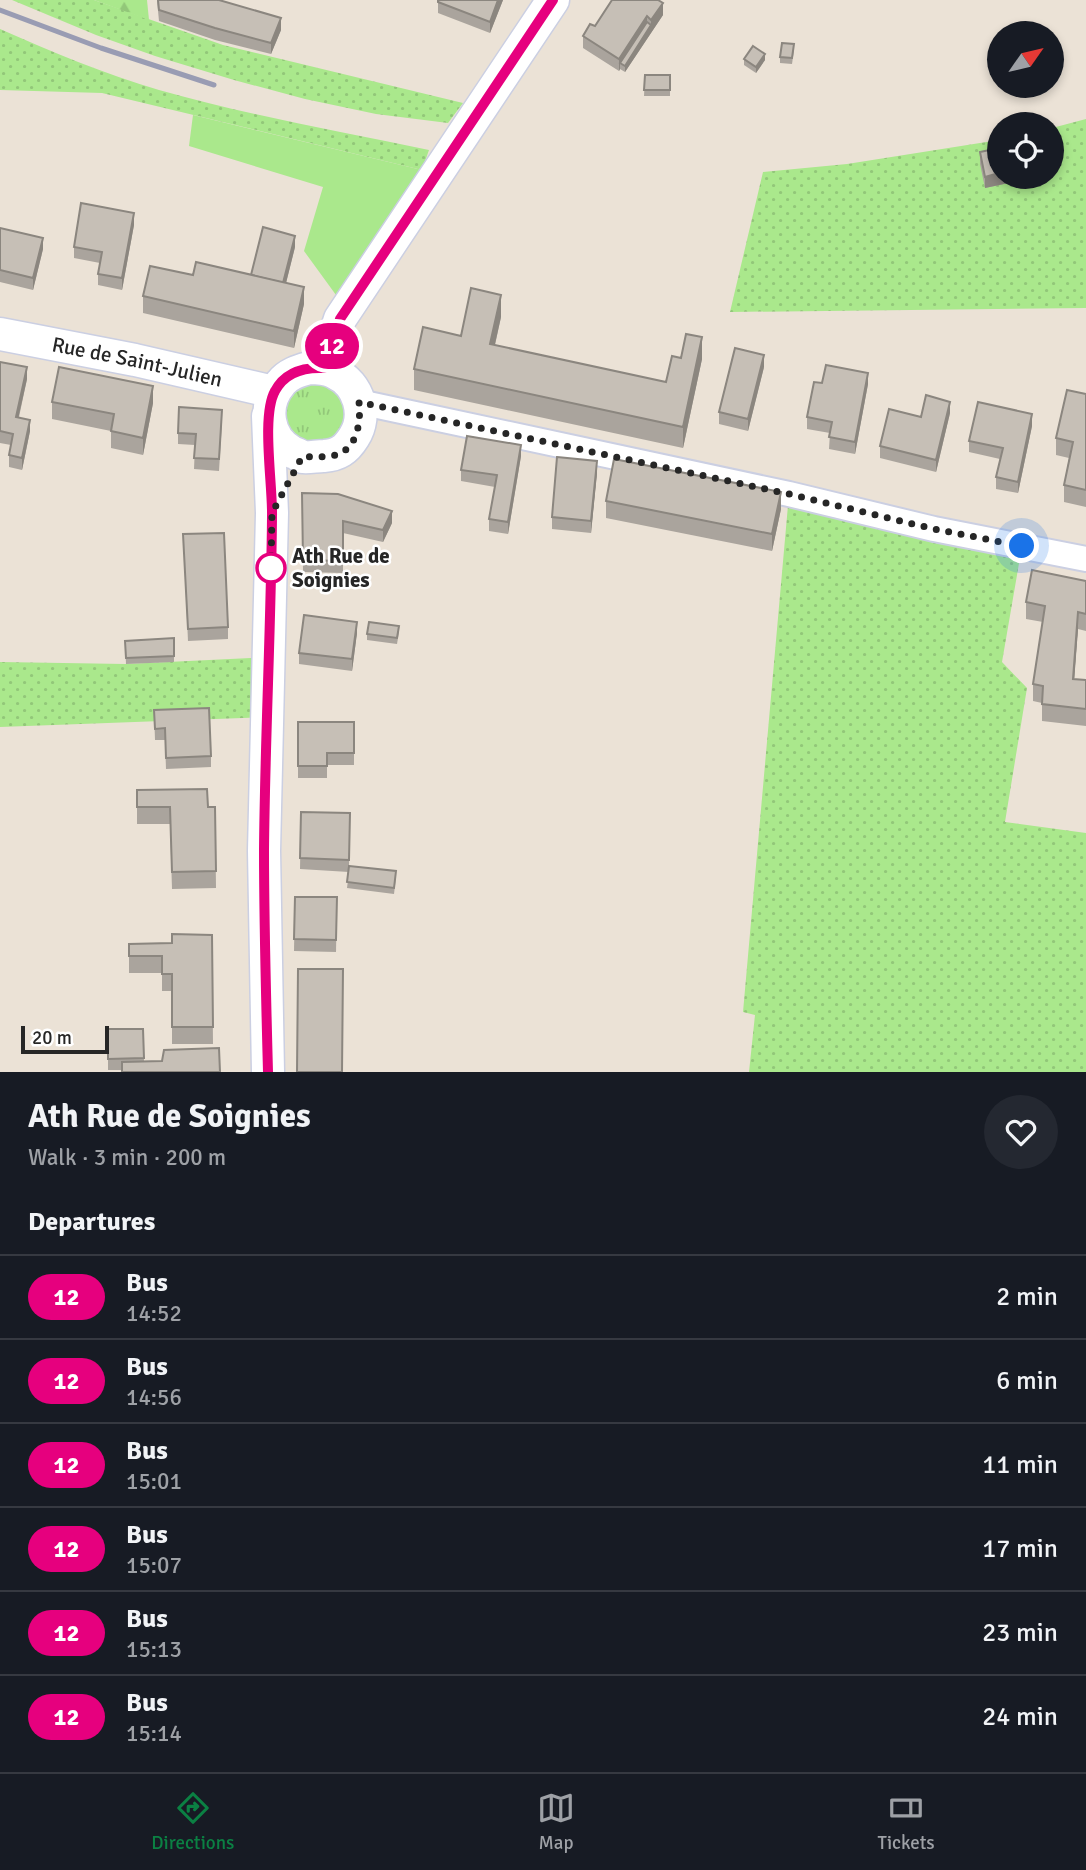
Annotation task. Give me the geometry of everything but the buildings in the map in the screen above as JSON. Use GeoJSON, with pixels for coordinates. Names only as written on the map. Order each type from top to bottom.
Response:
{"type":"FeatureCollection","features":[{"type":"Feature","properties":{"kind":"street"},"geometry":{"type":"LineString","coordinates":[[324,368],[340,319],[553,0]]}},
{"type":"Feature","properties":{"kind":"street","name":"Rue de Saint-Julien"},"geometry":{"type":"LineString","coordinates":[[0,334],[135,360],[271,404]]}},
{"type":"Feature","properties":{"kind":"street"},"geometry":{"type":"LineString","coordinates":[[268,1072],[264,851],[272,513],[271,404],[282,380],[309,368],[324,368],[346,380],[354,390],[361,417],[358,432],[349,445],[337,455],[302,457],[284,447],[273,434],[271,404]]}},
{"type":"Feature","properties":{"kind":"street"},"geometry":{"type":"LineString","coordinates":[[359,402],[789,494],[934,529],[1086,559]]}},
{"type":"Feature","properties":{"kind":"street"},"geometry":{"type":"LineString","coordinates":[[272,513],[302,457]]}},
{"type":"Feature","properties":{"kind":"green space"},"geometry":{"type":"Polygon","coordinates":[[[12,0],[94,0],[223,45],[463,103],[448,123],[376,114],[305,99],[155,56],[12,0]]]}},
{"type":"Feature","properties":{"kind":"green space"},"geometry":{"type":"Polygon","coordinates":[[[94,0],[147,0],[149,20],[94,0]]]}},
{"type":"Feature","properties":{"kind":"green space"},"geometry":{"type":"Polygon","coordinates":[[[0,29],[79,62],[159,90],[259,115],[429,150],[422,170],[102,93],[0,90],[0,29]]]}},
{"type":"Feature","properties":{"kind":"green space"},"geometry":{"type":"Polygon","coordinates":[[[193,115],[422,170],[336,295],[304,251],[323,187],[189,146],[193,115]]]}},
{"type":"Feature","properties":{"kind":"green space"},"geometry":{"type":"Polygon","coordinates":[[[1086,119],[1086,308],[730,312],[763,172],[847,164],[987,142],[987,189],[1064,189],[1064,125],[1086,119]]]}},
{"type":"Feature","properties":{"kind":"green space"},"geometry":{"type":"Polygon","coordinates":[[[318,380],[343,396],[347,416],[338,436],[318,445],[296,440],[283,422],[284,400],[290,391],[318,380]]]}},
{"type":"Feature","properties":{"kind":"green space"},"geometry":{"type":"Polygon","coordinates":[[[789,494],[1022,546],[1002,662],[1027,688],[1005,822],[1086,833],[1086,1072],[749,1072],[755,1015],[743,1012],[789,494]]]}},
{"type":"Feature","properties":{"kind":"green space"},"geometry":{"type":"Polygon","coordinates":[[[269,657],[267,717],[0,727],[0,662],[126,664],[269,657]]]}},
{"type":"Feature","properties":{"kind":"railway"},"geometry":{"type":"LineString","coordinates":[[0,10],[101,48],[214,85]]}},
{"type":"Feature","properties":{"kind":"bus line","name":"12"},"geometry":{"type":"LineString","coordinates":[[268,1072],[264,851],[272,513],[268,416],[274,392],[282,380],[295,372],[324,368],[340,319],[553,0]]}},
{"type":"Feature","properties":{"kind":"place","name":"Ath Rue de Soignies"},"geometry":{"type":"Point","coordinates":[271,568]}},
{"type":"Feature","properties":{"kind":"route"},"geometry":{"type":"LineString","coordinates":[[271,568],[272,513],[302,457],[337,455],[349,445],[358,432],[361,417],[359,402],[1022,546]]}}]}
